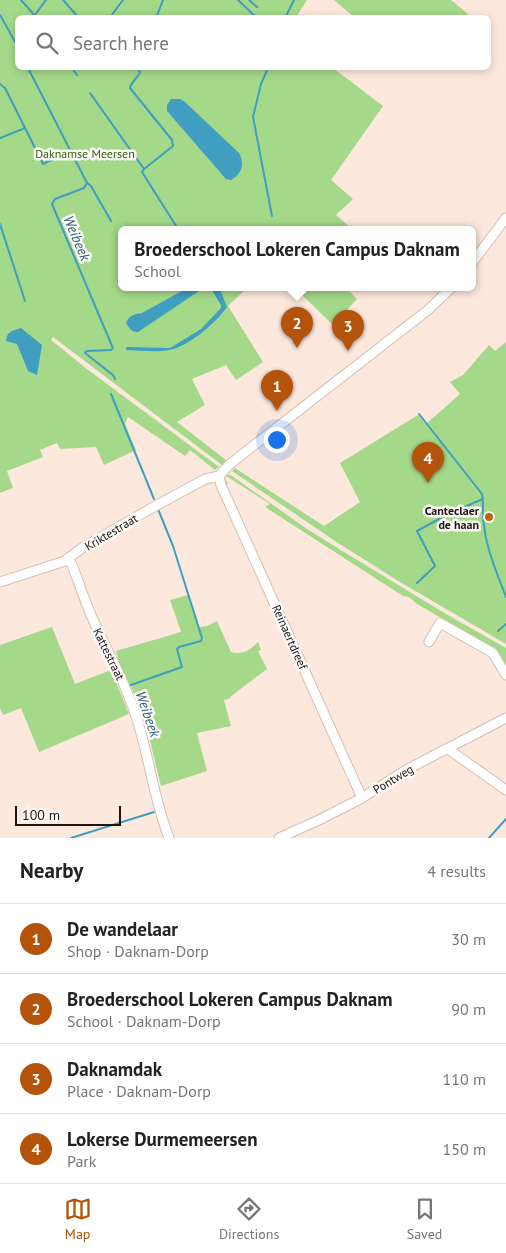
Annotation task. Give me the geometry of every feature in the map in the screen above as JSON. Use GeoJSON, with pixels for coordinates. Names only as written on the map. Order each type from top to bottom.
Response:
{"type":"FeatureCollection","features":[{"type":"Feature","properties":{"kind":"street"},"geometry":{"type":"LineString","coordinates":[[476,258],[506,218]]}},
{"type":"Feature","properties":{"kind":"street"},"geometry":{"type":"LineString","coordinates":[[219,476],[230,464],[428,310],[448,291]]}},
{"type":"Feature","properties":{"kind":"street","name":"Kriktestraat"},"geometry":{"type":"LineString","coordinates":[[0,582],[64,561],[150,509],[206,479],[219,476]]}},
{"type":"Feature","properties":{"kind":"street","name":"Reinaertdreef"},"geometry":{"type":"LineString","coordinates":[[219,476],[362,798]]}},
{"type":"Feature","properties":{"kind":"street","name":"Kattestraat"},"geometry":{"type":"LineString","coordinates":[[68,558],[95,624],[118,670],[135,711],[147,752],[159,813],[169,838]]}},
{"type":"Feature","properties":{"kind":"street"},"geometry":{"type":"LineString","coordinates":[[429,642],[440,623],[493,654],[506,676]]}},
{"type":"Feature","properties":{"kind":"street","name":"Pontweg"},"geometry":{"type":"LineString","coordinates":[[279,838],[322,819],[362,798],[406,770],[506,718]]}},
{"type":"Feature","properties":{"kind":"street"},"geometry":{"type":"LineString","coordinates":[[448,749],[506,790]]}},
{"type":"Feature","properties":{"kind":"green space","name":"Daknamse Meersen"},"geometry":{"type":"Polygon","coordinates":[[[0,0],[307,0],[297,15],[15,15],[15,70],[336,70],[383,106],[331,180],[353,199],[336,215],[349,226],[118,226],[118,291],[244,291],[228,306],[263,362],[236,380],[226,365],[192,379],[205,405],[177,422],[226,460],[222,465],[53,337],[51,340],[87,369],[219,467],[215,470],[190,450],[185,456],[128,417],[125,424],[136,450],[104,465],[96,447],[60,449],[57,443],[40,450],[43,457],[7,471],[13,488],[0,493],[0,0]]]}},
{"type":"Feature","properties":{"kind":"green space"},"geometry":{"type":"Polygon","coordinates":[[[334,0],[451,0],[468,14],[467,15],[352,15],[334,0]]]}},
{"type":"Feature","properties":{"kind":"green space"},"geometry":{"type":"Polygon","coordinates":[[[298,291],[349,291],[357,299],[333,325],[298,291]]]}},
{"type":"Feature","properties":{"kind":"green space"},"geometry":{"type":"Polygon","coordinates":[[[506,342],[506,644],[395,579],[232,471],[235,468],[324,526],[360,502],[340,463],[418,415],[426,424],[460,394],[450,382],[463,375],[489,345],[495,351],[506,342]]]}},
{"type":"Feature","properties":{"kind":"green space"},"geometry":{"type":"Polygon","coordinates":[[[226,474],[232,476],[307,529],[446,614],[506,648],[506,667],[497,650],[417,604],[409,597],[403,596],[265,507],[270,504],[226,476],[228,484],[226,485],[223,478],[226,474]]]}},
{"type":"Feature","properties":{"kind":"green space"},"geometry":{"type":"Polygon","coordinates":[[[188,595],[199,627],[207,626],[217,621],[231,652],[240,653],[246,651],[258,642],[261,650],[258,651],[267,669],[231,698],[224,700],[231,726],[197,733],[207,771],[161,786],[150,741],[132,688],[116,663],[119,662],[116,651],[181,632],[170,600],[188,595]]]}},
{"type":"Feature","properties":{"kind":"green space"},"geometry":{"type":"Polygon","coordinates":[[[52,627],[75,684],[111,670],[129,714],[39,752],[21,708],[3,715],[0,708],[0,645],[52,627]]]}},
{"type":"Feature","properties":{"kind":"water"},"geometry":{"type":"Polygon","coordinates":[[[171,99],[180,99],[185,102],[239,153],[242,165],[240,172],[235,178],[231,180],[226,179],[167,111],[167,105],[171,99]]]}},
{"type":"Feature","properties":{"kind":"water"},"geometry":{"type":"Polygon","coordinates":[[[182,291],[199,291],[138,332],[132,331],[126,322],[131,316],[142,313],[182,291]]]}},
{"type":"Feature","properties":{"kind":"water"},"geometry":{"type":"Polygon","coordinates":[[[212,291],[221,291],[227,307],[216,320],[185,344],[164,351],[126,350],[126,347],[170,348],[201,329],[221,308],[212,291]]]}},
{"type":"Feature","properties":{"kind":"water"},"geometry":{"type":"Polygon","coordinates":[[[21,328],[42,345],[37,375],[28,371],[17,344],[6,341],[9,333],[21,328]]]}},
{"type":"Feature","properties":{"kind":"waterway"},"geometry":{"type":"LineString","coordinates":[[21,0],[34,15]]}},
{"type":"Feature","properties":{"kind":"waterway"},"geometry":{"type":"LineString","coordinates":[[35,15],[46,0]]}},
{"type":"Feature","properties":{"kind":"waterway"},"geometry":{"type":"LineString","coordinates":[[63,0],[76,15]]}},
{"type":"Feature","properties":{"kind":"waterway"},"geometry":{"type":"LineString","coordinates":[[112,15],[123,0]]}},
{"type":"Feature","properties":{"kind":"waterway"},"geometry":{"type":"LineString","coordinates":[[157,15],[163,0]]}},
{"type":"Feature","properties":{"kind":"waterway"},"geometry":{"type":"LineString","coordinates":[[238,0],[254,15]]}},
{"type":"Feature","properties":{"kind":"waterway"},"geometry":{"type":"LineString","coordinates":[[249,0],[257,7]]}},
{"type":"Feature","properties":{"kind":"waterway"},"geometry":{"type":"LineString","coordinates":[[286,15],[294,0]]}},
{"type":"Feature","properties":{"kind":"waterway","name":"Weibeek"},"geometry":{"type":"LineString","coordinates":[[0,15],[15,42]]}},
{"type":"Feature","properties":{"kind":"waterway","name":"Weibeek"},"geometry":{"type":"LineString","coordinates":[[29,70],[87,183],[84,188],[55,199],[52,204],[113,348],[111,350],[87,351],[85,353],[113,375],[115,379]]}},
{"type":"Feature","properties":{"kind":"waterway"},"geometry":{"type":"LineString","coordinates":[[73,70],[77,75]]}},
{"type":"Feature","properties":{"kind":"waterway"},"geometry":{"type":"LineString","coordinates":[[138,70],[140,72],[130,88],[172,140],[173,146],[142,172],[176,226]]}},
{"type":"Feature","properties":{"kind":"waterway"},"geometry":{"type":"LineString","coordinates":[[267,70],[261,84],[253,117],[272,216]]}},
{"type":"Feature","properties":{"kind":"waterway"},"geometry":{"type":"LineString","coordinates":[[0,84],[5,88],[43,164],[72,150]]}},
{"type":"Feature","properties":{"kind":"waterway"},"geometry":{"type":"LineString","coordinates":[[90,93],[144,169]]}},
{"type":"Feature","properties":{"kind":"waterway"},"geometry":{"type":"LineString","coordinates":[[0,138],[25,128]]}},
{"type":"Feature","properties":{"kind":"waterway"},"geometry":{"type":"LineString","coordinates":[[87,183],[91,186],[111,221]]}},
{"type":"Feature","properties":{"kind":"waterway"},"geometry":{"type":"LineString","coordinates":[[0,224],[25,301]]}},
{"type":"Feature","properties":{"kind":"waterway","name":"Weibeek"},"geometry":{"type":"LineString","coordinates":[[111,394],[154,499]]}},
{"type":"Feature","properties":{"kind":"waterway"},"geometry":{"type":"LineString","coordinates":[[419,414],[482,494],[483,522],[487,544],[506,597]]}},
{"type":"Feature","properties":{"kind":"waterway"},"geometry":{"type":"LineString","coordinates":[[417,583],[435,566],[417,531],[450,513],[483,499]]}},
{"type":"Feature","properties":{"kind":"waterway","name":"Weibeek"},"geometry":{"type":"LineString","coordinates":[[128,686],[182,667],[177,649],[201,641],[202,638],[173,546],[158,509]]}},
{"type":"Feature","properties":{"kind":"waterway"},"geometry":{"type":"LineString","coordinates":[[498,631],[506,624]]}},
{"type":"Feature","properties":{"kind":"waterway","name":"Weibeek"},"geometry":{"type":"LineString","coordinates":[[71,838],[154,812]]}},
{"type":"Feature","properties":{"kind":"waterway"},"geometry":{"type":"LineString","coordinates":[[489,838],[506,819]]}},
{"type":"Feature","properties":{"kind":"place","name":"Broederschool Lokeren Campus Daknam"},"geometry":{"type":"Point","coordinates":[297,348]}},
{"type":"Feature","properties":{"kind":"place","name":"Daknamdak"},"geometry":{"type":"Point","coordinates":[348,351]}},
{"type":"Feature","properties":{"kind":"place","name":"De wandelaar"},"geometry":{"type":"Point","coordinates":[277,411]}},
{"type":"Feature","properties":{"kind":"place","name":"Lokerse Durmemeersen"},"geometry":{"type":"Point","coordinates":[428,483]}},
{"type":"Feature","properties":{"kind":"place","name":"Canteclaer de haan"},"geometry":{"type":"Point","coordinates":[489,517]}}]}
